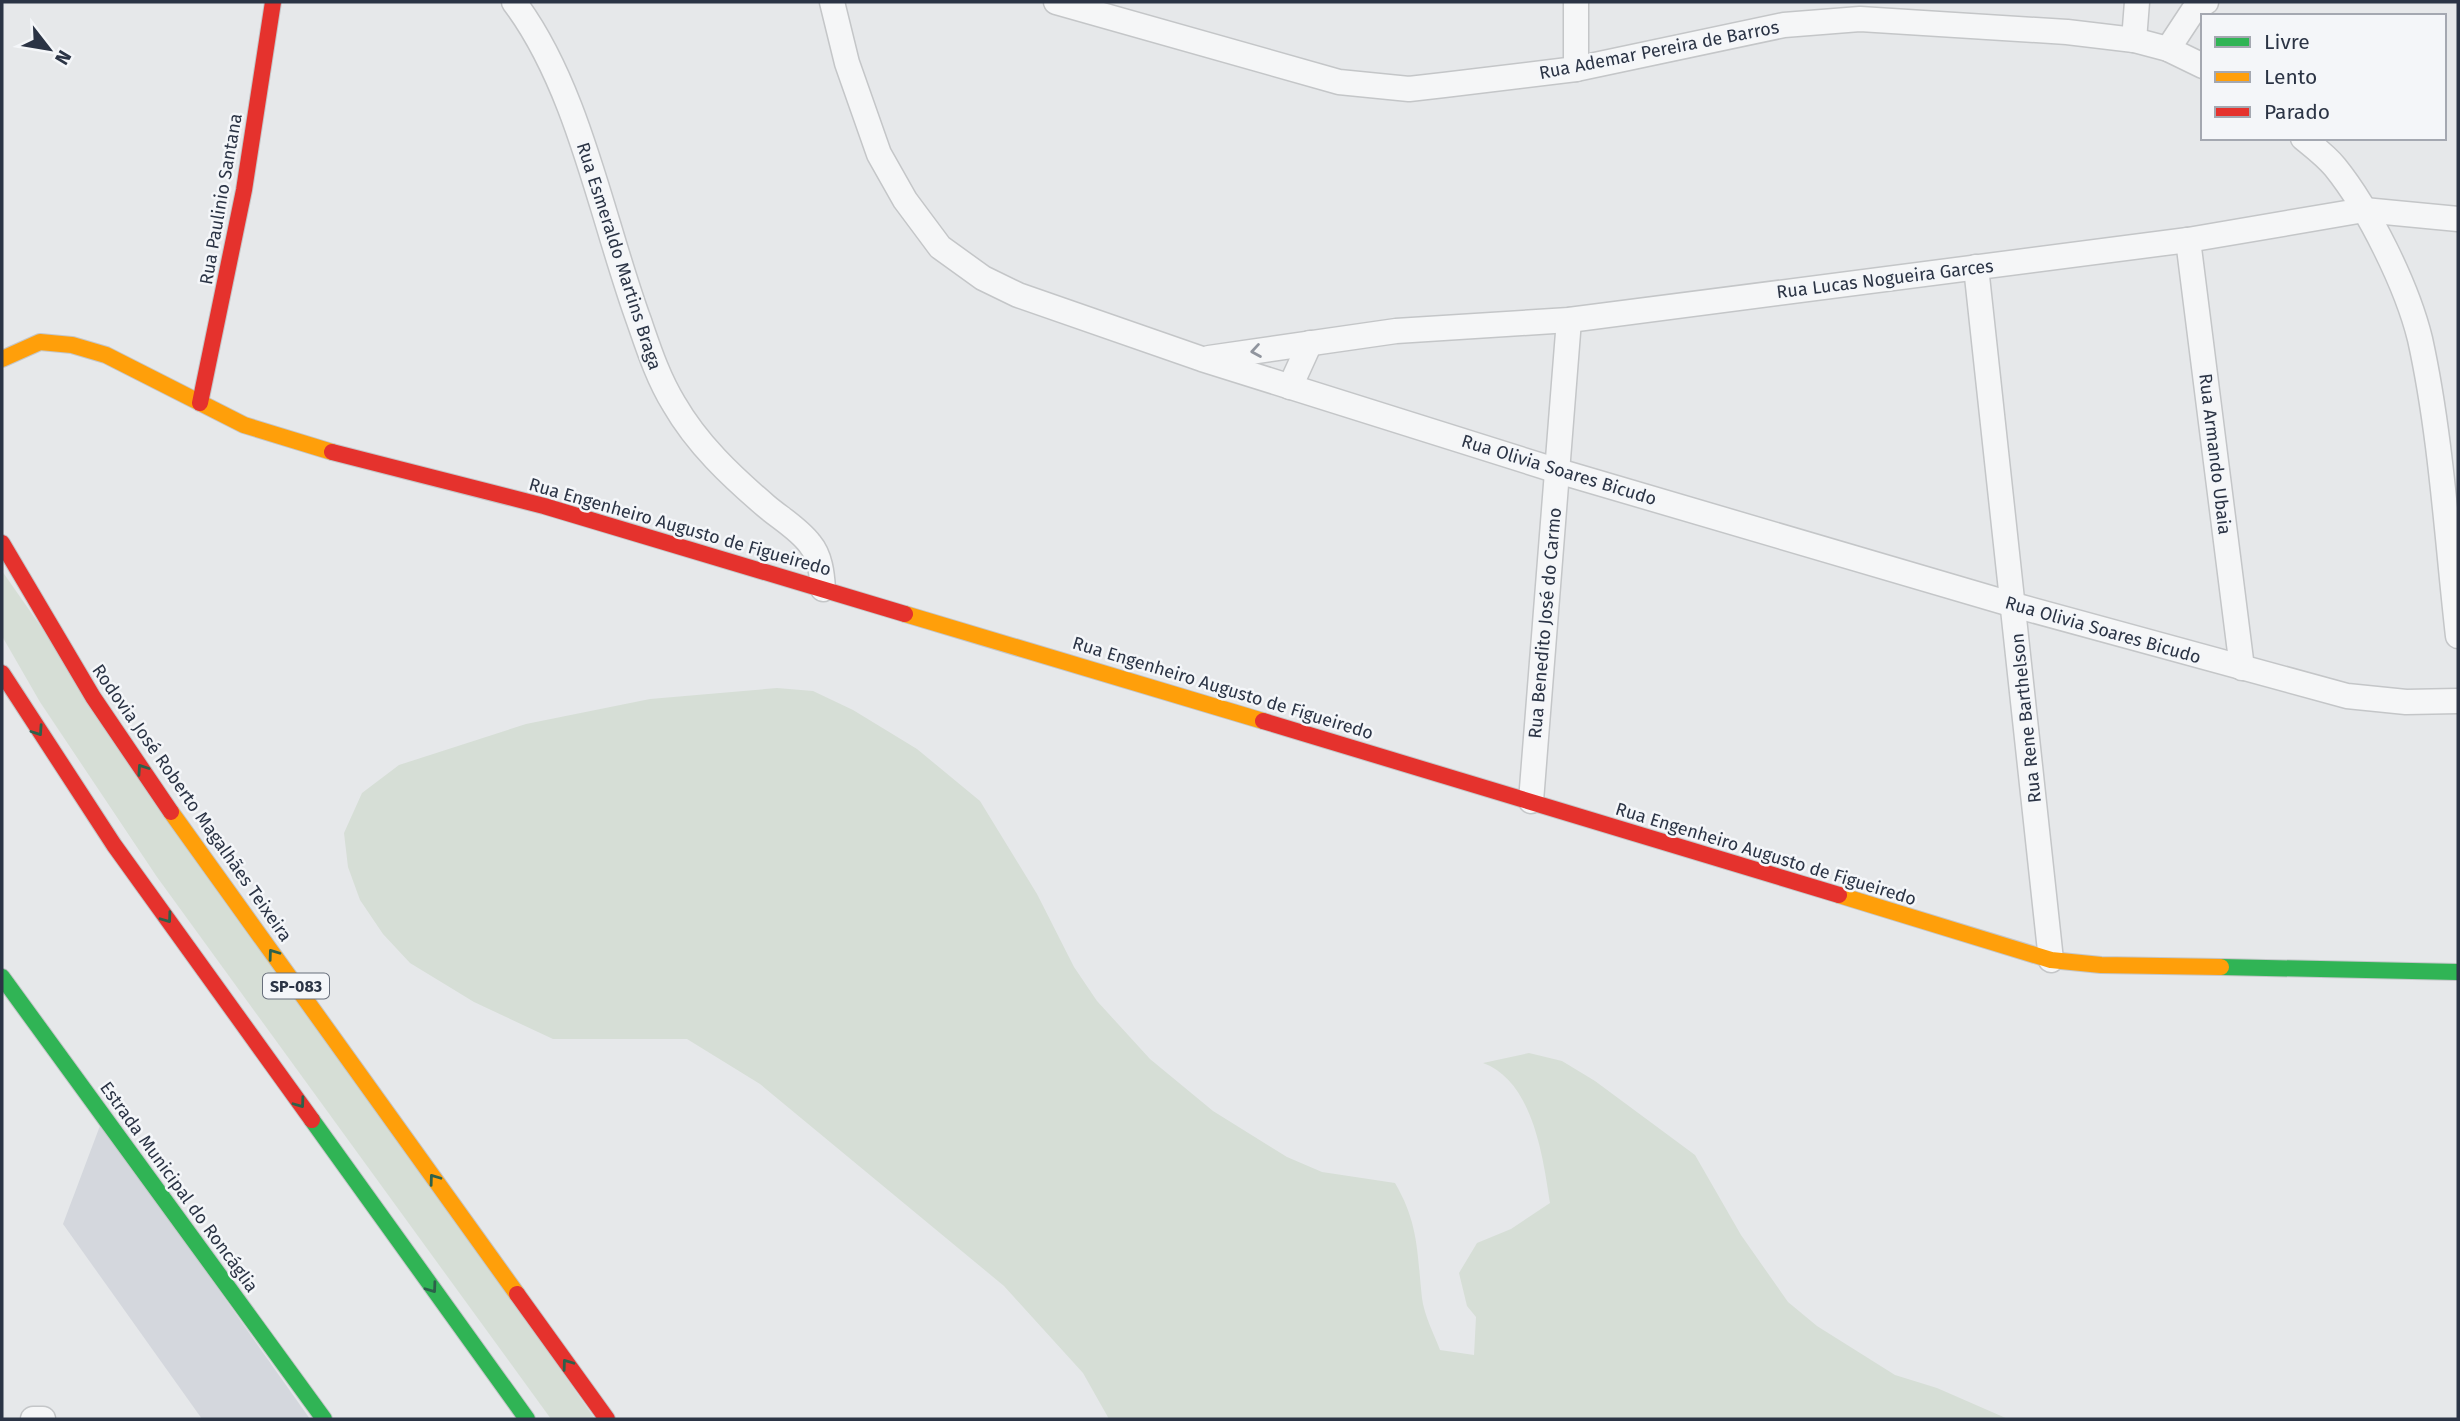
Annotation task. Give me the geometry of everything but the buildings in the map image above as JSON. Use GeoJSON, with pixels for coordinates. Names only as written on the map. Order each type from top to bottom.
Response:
{"type":"FeatureCollection","features":[{"type":"Feature","properties":{"kind":"main road","name":"Rua Paulinio Santana"},"geometry":{"type":"LineString","coordinates":[[200,403],[244,190],[273,2]]}},
{"type":"Feature","properties":{"kind":"main road","name":"Rua Engenheiro Augusto de Figueiredo"},"geometry":{"type":"LineString","coordinates":[[2,359],[40,342],[72,345],[106,355],[244,425],[299,443],[544,506],[1531,801],[2051,960],[2101,965],[2458,972]]}},
{"type":"Feature","properties":{"kind":"main road","name":"Rodovia José Roberto Magalhães Teixeira"},"geometry":{"type":"LineString","coordinates":[[2,543],[93,697],[176,820],[607,1419]]}},
{"type":"Feature","properties":{"kind":"main road"},"geometry":{"type":"LineString","coordinates":[[2,673],[114,845],[527,1419]]}},
{"type":"Feature","properties":{"kind":"main road","name":"Estrada Municipal do Roncáglia"},"geometry":{"type":"LineString","coordinates":[[2,977],[324,1419]]}},
{"type":"Feature","properties":{"kind":"street","name":"Rua Esmeraldo Martins Braga"},"geometry":{"type":"LineString","coordinates":[[514,2],[526,18],[555,73],[576,126],[617,261],[661,382],[685,424],[732,476],[811,544],[822,567],[823,589]]}},
{"type":"Feature","properties":{"kind":"street","name":"Rua Olivia Soares Bicudo"},"geometry":{"type":"LineString","coordinates":[[832,2],[847,64],[879,154],[905,200],[940,247],[983,278],[1017,295],[1202,359],[1558,471],[2014,605],[2347,696],[2406,702],[2458,701]]}},
{"type":"Feature","properties":{"kind":"street","name":"Rua Ademar Pereira de Barros"},"geometry":{"type":"LineString","coordinates":[[1056,2],[1339,82],[1374,88],[1409,89],[1576,69],[1784,25],[1860,19],[2067,32],[2134,40],[2168,49],[2201,65]]}},
{"type":"Feature","properties":{"kind":"street"},"geometry":{"type":"LineString","coordinates":[[1576,2],[1576,69]]}},
{"type":"Feature","properties":{"kind":"street"},"geometry":{"type":"LineString","coordinates":[[2134,40],[2137,2]]}},
{"type":"Feature","properties":{"kind":"street"},"geometry":{"type":"LineString","coordinates":[[2168,49],[2193,11],[2206,2]]}},
{"type":"Feature","properties":{"kind":"street"},"geometry":{"type":"LineString","coordinates":[[2305,140],[2334,165],[2364,210],[2393,267],[2419,337],[2447,444],[2458,636]]}},
{"type":"Feature","properties":{"kind":"street","name":"Rua Lucas Nogueira Garces"},"geometry":{"type":"LineString","coordinates":[[1202,359],[1396,331],[1569,320],[2189,240],[2364,210],[2458,219]]}},
{"type":"Feature","properties":{"kind":"street","name":"Rua Armando Ubaia"},"geometry":{"type":"LineString","coordinates":[[2189,240],[2242,668]]}},
{"type":"Feature","properties":{"kind":"street","name":"Rua Rene Barthelson"},"geometry":{"type":"LineString","coordinates":[[1976,267],[2051,960]]}},
{"type":"Feature","properties":{"kind":"street","name":"Rua Benedito José do Carmo"},"geometry":{"type":"LineString","coordinates":[[1531,801],[1569,320]]}},
{"type":"Feature","properties":{"kind":"street"},"geometry":{"type":"LineString","coordinates":[[1290,387],[1310,343]]}},
{"type":"Feature","properties":{"kind":"shaded area"},"geometry":{"type":"Polygon","coordinates":[[[2,571],[595,1419],[551,1419],[157,877],[40,702],[2,636],[2,571]]]}},
{"type":"Feature","properties":{"kind":"shaded area"},"geometry":{"type":"Polygon","coordinates":[[[777,688],[813,691],[853,710],[917,749],[980,801],[1037,894],[1074,967],[1097,1001],[1150,1059],[1213,1111],[1287,1157],[1322,1172],[1395,1183],[1413,1226],[1423,1304],[1440,1350],[1474,1355],[1476,1317],[1467,1306],[1459,1273],[1477,1243],[1511,1229],[1550,1203],[1539,1143],[1524,1103],[1514,1086],[1500,1072],[1483,1063],[1529,1053],[1562,1061],[1595,1081],[1695,1155],[1741,1235],[1788,1302],[1817,1326],[1895,1375],[1937,1388],[2008,1419],[1109,1419],[1083,1373],[1004,1286],[760,1084],[687,1039],[553,1039],[474,1002],[410,963],[383,934],[360,900],[348,867],[344,833],[362,793],[399,765],[526,724],[650,699],[777,688]]]}},
{"type":"Feature","properties":{"kind":"shaded area"},"geometry":{"type":"Polygon","coordinates":[[[101,1123],[310,1419],[202,1419],[63,1224],[101,1123]]]}},
{"type":"Feature","properties":{"kind":"traffic: fast"},"geometry":{"type":"LineString","coordinates":[[2221,967],[2458,972]]}},
{"type":"Feature","properties":{"kind":"traffic: fast"},"geometry":{"type":"LineString","coordinates":[[2,977],[324,1419]]}},
{"type":"Feature","properties":{"kind":"traffic: fast"},"geometry":{"type":"LineString","coordinates":[[312,1120],[527,1419]]}},
{"type":"Feature","properties":{"kind":"traffic: slow"},"geometry":{"type":"LineString","coordinates":[[2,359],[40,342],[72,345],[106,355],[244,425],[332,452]]}},
{"type":"Feature","properties":{"kind":"traffic: slow"},"geometry":{"type":"LineString","coordinates":[[905,614],[1263,721]]}},
{"type":"Feature","properties":{"kind":"traffic: slow"},"geometry":{"type":"LineString","coordinates":[[171,812],[517,1294]]}},
{"type":"Feature","properties":{"kind":"traffic: slow"},"geometry":{"type":"LineString","coordinates":[[1839,895],[2051,960],[2101,965],[2221,967]]}},
{"type":"Feature","properties":{"kind":"traffic: jam"},"geometry":{"type":"LineString","coordinates":[[200,403],[244,190],[273,2]]}},
{"type":"Feature","properties":{"kind":"traffic: jam"},"geometry":{"type":"LineString","coordinates":[[332,452],[544,506],[905,614]]}},
{"type":"Feature","properties":{"kind":"traffic: jam"},"geometry":{"type":"LineString","coordinates":[[2,543],[93,697],[171,812]]}},
{"type":"Feature","properties":{"kind":"traffic: jam"},"geometry":{"type":"LineString","coordinates":[[2,673],[114,845],[312,1120]]}},
{"type":"Feature","properties":{"kind":"traffic: jam"},"geometry":{"type":"LineString","coordinates":[[1263,721],[1839,895]]}},
{"type":"Feature","properties":{"kind":"traffic: jam"},"geometry":{"type":"LineString","coordinates":[[517,1294],[607,1419]]}}]}
